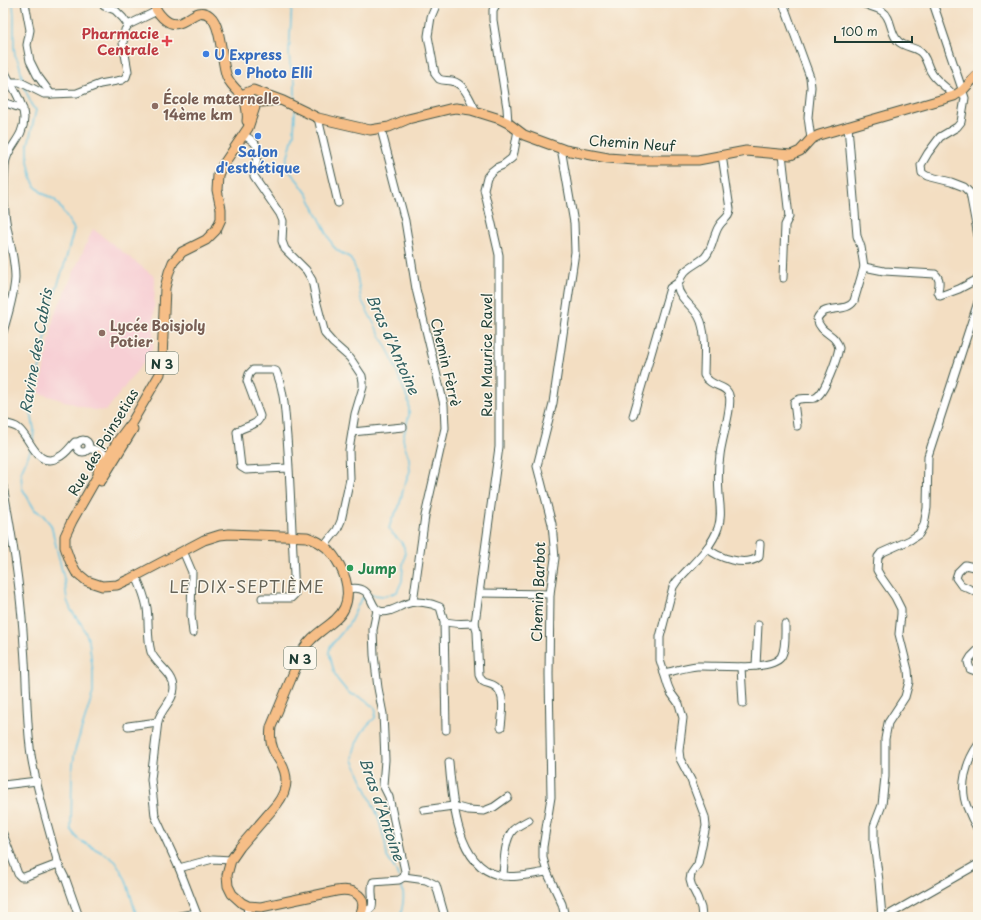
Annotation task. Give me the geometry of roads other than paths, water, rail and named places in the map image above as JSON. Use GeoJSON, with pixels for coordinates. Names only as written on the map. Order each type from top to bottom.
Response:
{"type":"FeatureCollection","features":[{"type":"Feature","properties":{"kind":"main road"},"geometry":{"type":"LineString","coordinates":[[155,7],[167,21],[173,24],[184,22],[194,14],[200,12],[209,15],[214,20],[217,30],[226,72],[241,87],[251,101],[284,102]]}},
{"type":"Feature","properties":{"kind":"main road","name":"Chemin Neuf"},"geometry":{"type":"LineString","coordinates":[[251,101],[253,90],[284,102],[318,118],[370,130],[381,129],[408,120],[456,108],[476,111],[508,123],[524,135],[576,153],[608,158],[691,161],[746,151],[792,155],[796,154],[811,139],[819,135],[954,96],[963,90],[978,74]]}},
{"type":"Feature","properties":{"kind":"main road","name":"Rue des Poinsetias"},"geometry":{"type":"LineString","coordinates":[[251,101],[243,133],[218,175],[216,190],[222,208],[221,219],[216,230],[206,240],[182,252],[173,262],[169,272],[165,288],[160,374],[132,422],[107,457],[98,481],[65,536],[65,547],[76,572],[94,585],[102,586],[117,585],[204,540],[220,535],[229,534],[307,537],[317,540],[324,545]]}},
{"type":"Feature","properties":{"kind":"main road","name":"Rue des Poinsetias"},"geometry":{"type":"LineString","coordinates":[[107,457],[162,379],[167,358],[169,272]]}},
{"type":"Feature","properties":{"kind":"main road"},"geometry":{"type":"LineString","coordinates":[[98,481],[100,465],[107,457]]}},
{"type":"Feature","properties":{"kind":"main road"},"geometry":{"type":"LineString","coordinates":[[324,545],[346,578],[348,590]]}},
{"type":"Feature","properties":{"kind":"main road","name":"N 3"},"geometry":{"type":"LineString","coordinates":[[248,906],[237,899],[228,886],[227,875],[231,860],[240,847],[282,798],[285,790],[286,782],[282,765],[273,750],[270,738],[271,727],[308,642],[342,612],[347,602],[348,590]]}},
{"type":"Feature","properties":{"kind":"main road"},"geometry":{"type":"LineString","coordinates":[[248,906],[261,907],[344,889],[357,893],[362,902],[361,913]]}},
{"type":"Feature","properties":{"kind":"street"},"geometry":{"type":"LineString","coordinates":[[25,3],[30,30],[27,45],[30,61],[37,75],[51,94]]}},
{"type":"Feature","properties":{"kind":"street"},"geometry":{"type":"LineString","coordinates":[[104,3],[104,6],[115,10],[128,25]]}},
{"type":"Feature","properties":{"kind":"street"},"geometry":{"type":"LineString","coordinates":[[437,3],[431,17],[428,36],[435,74],[439,79],[457,83],[463,87],[476,111]]}},
{"type":"Feature","properties":{"kind":"street"},"geometry":{"type":"LineString","coordinates":[[496,3],[493,10],[492,20],[507,108],[508,123]]}},
{"type":"Feature","properties":{"kind":"street"},"geometry":{"type":"LineString","coordinates":[[784,3],[812,86],[808,117],[811,139]]}},
{"type":"Feature","properties":{"kind":"street"},"geometry":{"type":"LineString","coordinates":[[862,3],[884,12],[888,17],[893,35],[898,42],[919,51],[923,55],[931,73],[937,80],[950,90],[954,96]]}},
{"type":"Feature","properties":{"kind":"street"},"geometry":{"type":"LineString","coordinates":[[933,3],[965,98],[961,122],[957,127],[940,137],[921,165],[922,173],[927,176],[964,187],[970,193],[978,236]]}},
{"type":"Feature","properties":{"kind":"street"},"geometry":{"type":"LineString","coordinates":[[10,82],[20,82],[44,94],[51,94],[77,93],[100,84],[124,78],[128,71],[123,43],[124,34],[128,25],[155,7]]}},
{"type":"Feature","properties":{"kind":"street"},"geometry":{"type":"LineString","coordinates":[[3,68],[20,101],[23,126],[18,139],[8,154],[5,164],[4,202],[15,278],[14,292],[3,332]]}},
{"type":"Feature","properties":{"kind":"street"},"geometry":{"type":"LineString","coordinates":[[3,102],[22,109]]}},
{"type":"Feature","properties":{"kind":"street"},"geometry":{"type":"LineString","coordinates":[[318,118],[338,203]]}},
{"type":"Feature","properties":{"kind":"street"},"geometry":{"type":"LineString","coordinates":[[797,426],[793,405],[794,402],[797,399],[816,397],[822,393],[838,352],[836,340],[822,329],[818,324],[817,319],[821,313],[826,310],[852,305],[864,267],[861,247],[857,236],[848,126]]}},
{"type":"Feature","properties":{"kind":"street","name":"Chemin Fèrrè"},"geometry":{"type":"LineString","coordinates":[[381,129],[405,221],[416,289],[444,405],[446,421],[444,436],[425,516],[413,602]]}},
{"type":"Feature","properties":{"kind":"street","name":"Rue Maurice Ravel"},"geometry":{"type":"LineString","coordinates":[[502,727],[502,697],[495,685],[485,683],[481,680],[479,675],[477,632],[475,624],[499,447],[499,255],[484,188],[487,178],[491,172],[512,158],[518,130]]}},
{"type":"Feature","properties":{"kind":"street"},"geometry":{"type":"LineString","coordinates":[[243,133],[258,146],[254,176],[280,214],[283,221],[282,241],[285,249],[306,270],[312,280],[325,334],[350,358],[362,376],[364,387],[355,414],[349,450],[350,479],[342,521],[337,530],[324,545]]}},
{"type":"Feature","properties":{"kind":"street","name":"Chemin Barbot"},"geometry":{"type":"LineString","coordinates":[[561,148],[574,223],[575,238],[573,267],[553,403],[537,466],[552,524],[555,558],[550,594],[549,674],[551,798],[543,847],[547,872],[562,904],[565,917]]}},
{"type":"Feature","properties":{"kind":"street"},"geometry":{"type":"LineString","coordinates":[[782,154],[789,217],[785,225],[783,278]]}},
{"type":"Feature","properties":{"kind":"street"},"geometry":{"type":"LineString","coordinates":[[702,917],[701,908],[690,880],[691,874],[698,864],[706,826],[705,817],[694,786],[680,759],[679,750],[683,718],[679,704],[671,693],[660,660],[660,638],[673,587],[676,581],[707,548],[715,536],[720,522],[718,476],[719,456],[727,423],[730,398],[729,393],[724,388],[712,384],[704,375],[703,326],[698,315],[680,293],[678,287],[683,275],[690,266],[708,254],[719,226],[729,214],[730,209],[722,155]]}},
{"type":"Feature","properties":{"kind":"street"},"geometry":{"type":"LineString","coordinates":[[864,267],[891,271],[935,274],[940,282],[938,292],[940,296],[959,289],[978,279]]}},
{"type":"Feature","properties":{"kind":"street"},"geometry":{"type":"LineString","coordinates":[[633,416],[670,288],[680,281]]}},
{"type":"Feature","properties":{"kind":"street"},"geometry":{"type":"LineString","coordinates":[[882,917],[880,881],[874,842],[874,826],[882,805],[885,777],[885,739],[888,723],[905,697],[909,682],[908,670],[899,634],[901,609],[877,570],[878,557],[881,552],[910,540],[919,534],[924,525],[928,456],[978,302]]}},
{"type":"Feature","properties":{"kind":"street"},"geometry":{"type":"LineString","coordinates":[[262,598],[291,598],[295,594],[289,468],[283,396],[280,380],[276,371],[253,370],[249,374],[247,381],[260,416],[257,422],[240,429],[237,432],[241,467],[246,470],[289,468]]}},
{"type":"Feature","properties":{"kind":"street"},"geometry":{"type":"LineString","coordinates":[[3,423],[18,428],[36,454],[44,458],[54,460],[78,445],[84,452],[90,448],[107,457]]}},
{"type":"Feature","properties":{"kind":"street"},"geometry":{"type":"LineString","coordinates":[[352,432],[403,427]]}},
{"type":"Feature","properties":{"kind":"street"},"geometry":{"type":"LineString","coordinates":[[3,486],[14,544],[24,644],[28,722],[32,756],[58,864],[66,880],[79,917]]}},
{"type":"Feature","properties":{"kind":"street"},"geometry":{"type":"LineString","coordinates":[[707,548],[723,558],[751,561],[759,557],[760,544]]}},
{"type":"Feature","properties":{"kind":"street"},"geometry":{"type":"LineString","coordinates":[[183,552],[192,572],[191,615],[193,633]]}},
{"type":"Feature","properties":{"kind":"street"},"geometry":{"type":"LineString","coordinates":[[978,568],[965,565],[958,572],[956,578],[961,585],[978,593]]}},
{"type":"Feature","properties":{"kind":"street"},"geometry":{"type":"LineString","coordinates":[[136,576],[144,594],[147,607],[151,651],[158,663],[170,676],[174,688],[173,693],[161,712],[158,722],[151,779],[157,821],[179,868],[197,915],[175,917]]}},
{"type":"Feature","properties":{"kind":"street"},"geometry":{"type":"LineString","coordinates":[[348,590],[360,588],[365,591],[371,598],[377,610],[373,630],[375,662],[383,714],[385,760],[383,785],[389,797],[397,829],[405,870],[404,877]]}},
{"type":"Feature","properties":{"kind":"street"},"geometry":{"type":"LineString","coordinates":[[480,593],[550,594]]}},
{"type":"Feature","properties":{"kind":"street"},"geometry":{"type":"LineString","coordinates":[[377,610],[386,612],[413,602],[440,607],[444,620],[446,730]]}},
{"type":"Feature","properties":{"kind":"street"},"geometry":{"type":"LineString","coordinates":[[444,620],[452,623],[475,624]]}},
{"type":"Feature","properties":{"kind":"street"},"geometry":{"type":"LineString","coordinates":[[664,673],[696,666],[741,667],[756,666],[774,662],[783,652],[785,624]]}},
{"type":"Feature","properties":{"kind":"street"},"geometry":{"type":"LineString","coordinates":[[756,666],[758,625]]}},
{"type":"Feature","properties":{"kind":"street"},"geometry":{"type":"LineString","coordinates":[[978,650],[968,662],[970,668],[978,672]]}},
{"type":"Feature","properties":{"kind":"street"},"geometry":{"type":"LineString","coordinates":[[741,667],[743,703]]}},
{"type":"Feature","properties":{"kind":"street"},"geometry":{"type":"LineString","coordinates":[[128,726],[158,722]]}},
{"type":"Feature","properties":{"kind":"street"},"geometry":{"type":"LineString","coordinates":[[978,745],[965,772],[964,793],[967,806],[978,830]]}},
{"type":"Feature","properties":{"kind":"street"},"geometry":{"type":"LineString","coordinates":[[449,762],[453,806],[470,855],[478,865],[488,872],[503,876],[547,872]]}},
{"type":"Feature","properties":{"kind":"street"},"geometry":{"type":"LineString","coordinates":[[3,785],[37,781]]}},
{"type":"Feature","properties":{"kind":"street"},"geometry":{"type":"LineString","coordinates":[[424,810],[453,806],[468,810],[484,811],[494,807],[508,797]]}},
{"type":"Feature","properties":{"kind":"street"},"geometry":{"type":"LineString","coordinates":[[503,876],[505,851],[508,839],[513,830],[529,820]]}},
{"type":"Feature","properties":{"kind":"street"},"geometry":{"type":"LineString","coordinates":[[3,834],[18,874],[21,877],[58,864]]}},
{"type":"Feature","properties":{"kind":"street"},"geometry":{"type":"LineString","coordinates":[[179,868],[213,859],[231,860]]}},
{"type":"Feature","properties":{"kind":"street"},"geometry":{"type":"LineString","coordinates":[[885,917],[978,864]]}},
{"type":"Feature","properties":{"kind":"street"},"geometry":{"type":"LineString","coordinates":[[361,913],[372,907],[371,884],[374,881],[399,880],[404,877],[430,881],[436,885],[445,917]]}},
{"type":"Feature","properties":{"kind":"street"},"geometry":{"type":"LineString","coordinates":[[247,917],[248,906]]}},
{"type":"Feature","properties":{"kind":"waterway","name":"Ravine des Cabris"},"geometry":{"type":"LineString","coordinates":[[13,3],[15,55],[19,63],[23,81]]}},
{"type":"Feature","properties":{"kind":"waterway","name":"Bras d'Antoine"},"geometry":{"type":"LineString","coordinates":[[292,3],[289,53],[290,64],[295,81],[295,103]]}},
{"type":"Feature","properties":{"kind":"waterway","name":"Ravine des Cabris"},"geometry":{"type":"LineString","coordinates":[[24,86],[32,106],[36,110],[28,145],[28,161],[32,179],[35,186],[42,193],[55,200],[74,229],[53,299],[33,394],[31,412],[34,429],[33,441]]}},
{"type":"Feature","properties":{"kind":"waterway","name":"Bras d'Antoine"},"geometry":{"type":"LineString","coordinates":[[295,111],[294,133],[286,164],[288,170],[308,195],[333,246],[338,251],[349,257],[353,263],[356,270],[361,299],[390,354],[409,403],[409,415],[403,438],[409,458],[410,471],[404,486],[399,507],[389,528],[404,547],[405,555],[402,581],[397,592],[385,596],[372,595]]}},
{"type":"Feature","properties":{"kind":"waterway","name":"Ravine des Cabris"},"geometry":{"type":"LineString","coordinates":[[31,449],[21,472],[22,488],[35,510],[42,514],[51,525],[65,583],[67,600],[71,610],[82,625],[89,641],[93,672],[93,693],[75,750],[72,772],[71,830],[79,840],[110,857],[116,862],[126,880],[137,917]]}},
{"type":"Feature","properties":{"kind":"waterway","name":"Bras d'Antoine"},"geometry":{"type":"LineString","coordinates":[[367,596],[361,599],[349,624],[330,647],[329,652],[337,679],[346,690],[351,694],[360,697],[375,708],[376,711],[375,718],[366,726],[357,742],[353,754],[353,760],[378,816],[385,842],[387,857],[395,869],[398,877]]}},
{"type":"Feature","properties":{"kind":"waterway","name":"Bras d'Antoine"},"geometry":{"type":"LineString","coordinates":[[400,882],[403,891],[403,904],[400,917]]}},
{"type":"Feature","properties":{"kind":"place","name":"Pharmacie Centrale"},"geometry":{"type":"Point","coordinates":[167,41]}},
{"type":"Feature","properties":{"kind":"place","name":"U Express"},"geometry":{"type":"Point","coordinates":[206,54]}},
{"type":"Feature","properties":{"kind":"place","name":"Photo Elli"},"geometry":{"type":"Point","coordinates":[238,72]}},
{"type":"Feature","properties":{"kind":"place","name":"École maternelle 14ème km"},"geometry":{"type":"Point","coordinates":[155,106]}},
{"type":"Feature","properties":{"kind":"place","name":"Salon d'esthétique"},"geometry":{"type":"Point","coordinates":[258,136]}},
{"type":"Feature","properties":{"kind":"place","name":"Lycée Boisjoly Potier"},"geometry":{"type":"Point","coordinates":[102,333]}},
{"type":"Feature","properties":{"kind":"place","name":"Jump"},"geometry":{"type":"Point","coordinates":[350,568]}},
{"type":"Feature","properties":{"kind":"district","name":"LE DIX-SEPTIÈME"},"geometry":{"type":"Point","coordinates":[247,586]}}]}
